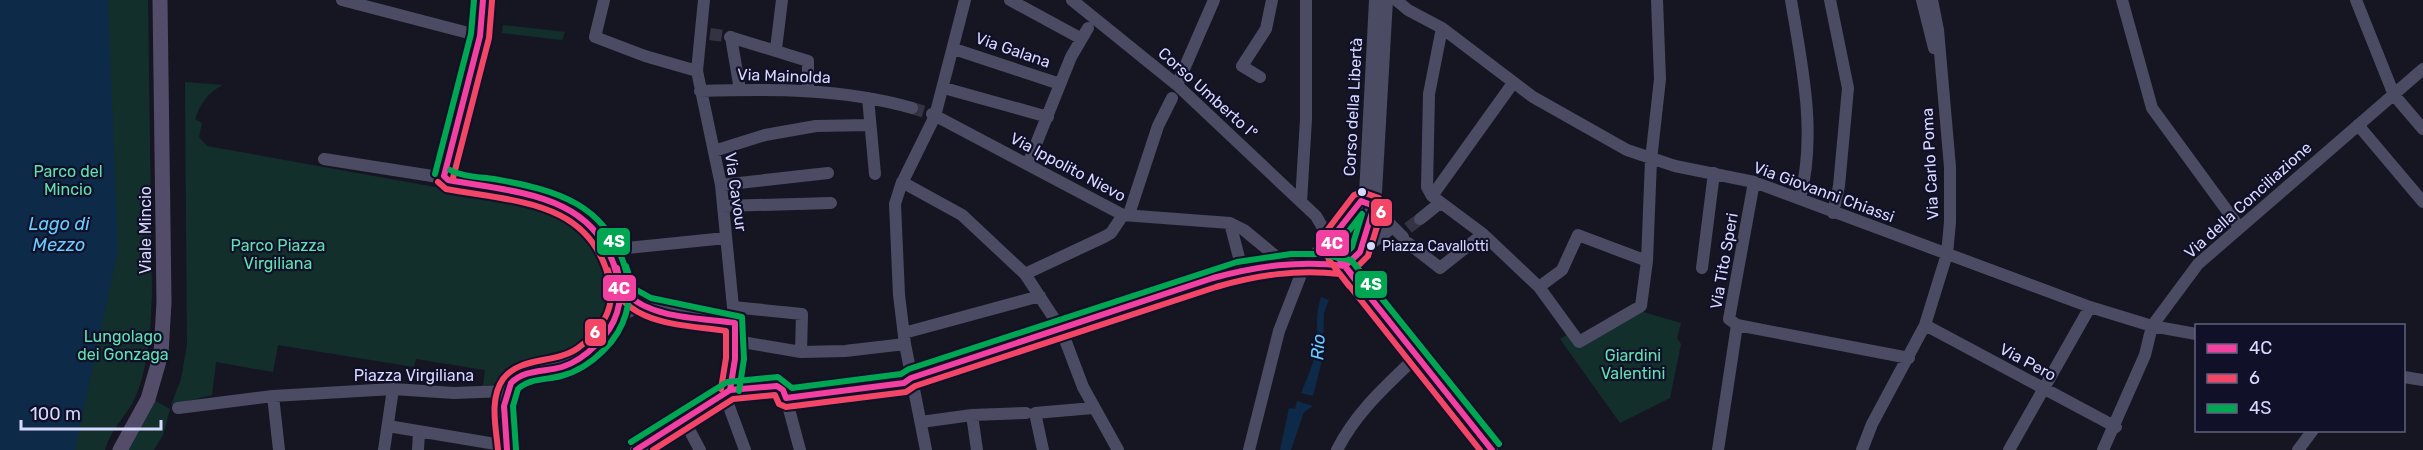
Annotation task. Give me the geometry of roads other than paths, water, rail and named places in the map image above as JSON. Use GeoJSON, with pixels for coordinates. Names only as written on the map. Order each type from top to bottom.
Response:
{"type":"FeatureCollection","features":[{"type":"Feature","properties":{"kind":"main road","name":"Viale Mincio"},"geometry":{"type":"LineString","coordinates":[[120,450],[148,399],[161,354],[164,302],[160,0]]}},
{"type":"Feature","properties":{"kind":"street"},"geometry":{"type":"LineString","coordinates":[[342,0],[479,36]]}},
{"type":"Feature","properties":{"kind":"street"},"geometry":{"type":"LineString","coordinates":[[445,177],[444,167],[479,36],[480,0]]}},
{"type":"Feature","properties":{"kind":"street"},"geometry":{"type":"LineString","coordinates":[[604,0],[595,37],[645,56],[697,70]]}},
{"type":"Feature","properties":{"kind":"street","name":"Via Cavour"},"geometry":{"type":"LineString","coordinates":[[704,0],[705,33],[697,70],[721,185],[735,323],[736,341],[726,394]]}},
{"type":"Feature","properties":{"kind":"street"},"geometry":{"type":"LineString","coordinates":[[774,48],[782,0]]}},
{"type":"Feature","properties":{"kind":"street"},"geometry":{"type":"LineString","coordinates":[[926,450],[905,338],[895,204],[902,182],[944,88],[965,0]]}},
{"type":"Feature","properties":{"kind":"street"},"geometry":{"type":"LineString","coordinates":[[1010,0],[1080,38]]}},
{"type":"Feature","properties":{"kind":"street","name":"Corso Umberto I°"},"geometry":{"type":"LineString","coordinates":[[1072,0],[1178,85],[1316,216],[1347,269],[1492,450]]}},
{"type":"Feature","properties":{"kind":"street"},"geometry":{"type":"LineString","coordinates":[[1178,85],[1214,0]]}},
{"type":"Feature","properties":{"kind":"street"},"geometry":{"type":"LineString","coordinates":[[1260,77],[1242,66],[1266,29],[1272,0]]}},
{"type":"Feature","properties":{"kind":"street"},"geometry":{"type":"LineString","coordinates":[[1375,0],[1380,22]]}},
{"type":"Feature","properties":{"kind":"street"},"geometry":{"type":"LineString","coordinates":[[1380,22],[1387,0]]}},
{"type":"Feature","properties":{"kind":"street","name":"Via Giovanni Chiassi"},"geometry":{"type":"LineString","coordinates":[[1396,0],[1408,10],[1442,28],[1513,82],[1563,115],[1627,150],[1651,160],[1754,182],[2090,307],[2152,326],[2195,334]]}},
{"type":"Feature","properties":{"kind":"street"},"geometry":{"type":"LineString","coordinates":[[1442,28],[1429,94],[1427,187],[1436,200],[1483,234],[1539,287],[1579,342],[1641,306],[1647,261],[1651,160],[1660,79],[1657,0]]}},
{"type":"Feature","properties":{"kind":"street"},"geometry":{"type":"LineString","coordinates":[[1791,0],[1808,114],[1806,173],[1800,199]]}},
{"type":"Feature","properties":{"kind":"street"},"geometry":{"type":"LineString","coordinates":[[1830,0],[1848,88],[1839,186],[1833,213]]}},
{"type":"Feature","properties":{"kind":"street","name":"Via Carlo Poma"},"geometry":{"type":"LineString","coordinates":[[1922,0],[1942,72]]}},
{"type":"Feature","properties":{"kind":"street","name":"Via Carlo Poma"},"geometry":{"type":"LineString","coordinates":[[1862,450],[1872,424],[1925,325],[1947,254],[1950,222],[1950,167],[1942,72],[1932,0]]}},
{"type":"Feature","properties":{"kind":"street"},"geometry":{"type":"LineString","coordinates":[[2122,0],[2152,108],[2239,227]]}},
{"type":"Feature","properties":{"kind":"street"},"geometry":{"type":"LineString","coordinates":[[2356,0],[2394,95],[2423,129]]}},
{"type":"Feature","properties":{"kind":"street"},"geometry":{"type":"LineString","coordinates":[[1301,202],[1305,145],[1307,2]]}},
{"type":"Feature","properties":{"kind":"street","name":"Corso della Libertà"},"geometry":{"type":"LineString","coordinates":[[1360,252],[1369,199],[1380,22]]}},
{"type":"Feature","properties":{"kind":"street"},"geometry":{"type":"LineString","coordinates":[[1028,164],[1080,38],[1088,28]]}},
{"type":"Feature","properties":{"kind":"street"},"geometry":{"type":"LineString","coordinates":[[740,90],[730,37],[774,48],[808,61],[808,90]]}},
{"type":"Feature","properties":{"kind":"street","name":"Via Galana"},"geometry":{"type":"LineString","coordinates":[[954,49],[1060,84]]}},
{"type":"Feature","properties":{"kind":"street","name":"Via della Conciliazione"},"geometry":{"type":"LineString","coordinates":[[2103,450],[2116,427],[2145,355],[2152,326],[2198,264],[2423,69]]}},
{"type":"Feature","properties":{"kind":"street"},"geometry":{"type":"LineString","coordinates":[[1419,219],[1436,200],[1467,148],[1513,82]]}},
{"type":"Feature","properties":{"kind":"street"},"geometry":{"type":"LineString","coordinates":[[944,88],[1048,117]]}},
{"type":"Feature","properties":{"kind":"street","name":"Via Mainolda"},"geometry":{"type":"LineString","coordinates":[[700,91],[808,90],[868,98],[912,108]]}},
{"type":"Feature","properties":{"kind":"street"},"geometry":{"type":"LineString","coordinates":[[868,98],[875,174]]}},
{"type":"Feature","properties":{"kind":"street"},"geometry":{"type":"LineString","coordinates":[[1025,274],[1111,233],[1126,214],[1158,126],[1172,98]]}},
{"type":"Feature","properties":{"kind":"street","name":"Via Ippolito Nievo"},"geometry":{"type":"LineString","coordinates":[[933,115],[1126,214],[1230,223]]}},
{"type":"Feature","properties":{"kind":"street"},"geometry":{"type":"LineString","coordinates":[[714,151],[765,135],[816,126],[870,124]]}},
{"type":"Feature","properties":{"kind":"street"},"geometry":{"type":"LineString","coordinates":[[2358,125],[2423,202]]}},
{"type":"Feature","properties":{"kind":"street"},"geometry":{"type":"LineString","coordinates":[[324,159],[445,177],[534,197],[576,210],[598,231],[612,254],[620,284],[621,301],[615,319],[608,332],[589,352],[560,368],[518,376],[506,392],[507,448],[464,445],[388,426]]}},
{"type":"Feature","properties":{"kind":"street"},"geometry":{"type":"LineString","coordinates":[[721,185],[828,173]]}},
{"type":"Feature","properties":{"kind":"street"},"geometry":{"type":"LineString","coordinates":[[1702,268],[1714,173]]}},
{"type":"Feature","properties":{"kind":"street"},"geometry":{"type":"LineString","coordinates":[[902,182],[962,215],[1025,274],[1061,329],[1093,408],[1118,450]]}},
{"type":"Feature","properties":{"kind":"street","name":"Via Tito Speri"},"geometry":{"type":"LineString","coordinates":[[1718,450],[1737,324],[1729,319],[1754,182]]}},
{"type":"Feature","properties":{"kind":"street"},"geometry":{"type":"LineString","coordinates":[[1249,450],[1279,332],[1305,264],[1369,199],[1440,268],[1483,234]]}},
{"type":"Feature","properties":{"kind":"street"},"geometry":{"type":"LineString","coordinates":[[723,206],[831,203]]}},
{"type":"Feature","properties":{"kind":"street"},"geometry":{"type":"LineString","coordinates":[[1230,223],[1242,269]]}},
{"type":"Feature","properties":{"kind":"street"},"geometry":{"type":"LineString","coordinates":[[1230,223],[1244,230],[1284,262]]}},
{"type":"Feature","properties":{"kind":"street"},"geometry":{"type":"LineString","coordinates":[[786,398],[904,383],[911,378],[1007,350],[1061,329],[1242,269],[1284,262],[1347,269],[1360,252],[1403,234]]}},
{"type":"Feature","properties":{"kind":"street"},"geometry":{"type":"LineString","coordinates":[[1539,287],[1562,270],[1578,235],[1647,261]]}},
{"type":"Feature","properties":{"kind":"street"},"geometry":{"type":"LineString","coordinates":[[612,254],[647,246],[726,238]]}},
{"type":"Feature","properties":{"kind":"street"},"geometry":{"type":"LineString","coordinates":[[620,284],[633,299],[648,307],[735,323]]}},
{"type":"Feature","properties":{"kind":"street"},"geometry":{"type":"LineString","coordinates":[[736,341],[801,352],[845,351],[905,338],[1040,296]]}},
{"type":"Feature","properties":{"kind":"street"},"geometry":{"type":"LineString","coordinates":[[615,319],[634,309],[648,307]]}},
{"type":"Feature","properties":{"kind":"street"},"geometry":{"type":"LineString","coordinates":[[734,307],[802,314],[801,352]]}},
{"type":"Feature","properties":{"kind":"street"},"geometry":{"type":"LineString","coordinates":[[2009,450],[2090,307]]}},
{"type":"Feature","properties":{"kind":"street"},"geometry":{"type":"LineString","coordinates":[[1737,324],[1909,358]]}},
{"type":"Feature","properties":{"kind":"street","name":"Via Pero"},"geometry":{"type":"LineString","coordinates":[[1925,325],[2116,427]]}},
{"type":"Feature","properties":{"kind":"street"},"geometry":{"type":"LineString","coordinates":[[1337,450],[1345,434],[1366,405],[1416,357]]}},
{"type":"Feature","properties":{"kind":"street"},"geometry":{"type":"LineString","coordinates":[[2405,377],[2423,380]]}},
{"type":"Feature","properties":{"kind":"street"},"geometry":{"type":"LineString","coordinates":[[636,450],[685,422],[726,394],[777,386],[783,390],[786,398],[800,450]]}},
{"type":"Feature","properties":{"kind":"street"},"geometry":{"type":"LineString","coordinates":[[384,450],[393,389]]}},
{"type":"Feature","properties":{"kind":"street","name":"Piazza Virgiliana"},"geometry":{"type":"LineString","coordinates":[[178,408],[273,396],[393,389],[454,393],[506,392]]}},
{"type":"Feature","properties":{"kind":"street"},"geometry":{"type":"LineString","coordinates":[[726,394],[745,450]]}},
{"type":"Feature","properties":{"kind":"street"},"geometry":{"type":"LineString","coordinates":[[273,396],[279,450]]}},
{"type":"Feature","properties":{"kind":"street"},"geometry":{"type":"LineString","coordinates":[[921,422],[972,415],[1093,408]]}},
{"type":"Feature","properties":{"kind":"street"},"geometry":{"type":"LineString","coordinates":[[1031,413],[1043,450]]}},
{"type":"Feature","properties":{"kind":"street"},"geometry":{"type":"LineString","coordinates":[[972,415],[977,450]]}},
{"type":"Feature","properties":{"kind":"street"},"geometry":{"type":"LineString","coordinates":[[685,422],[700,450]]}},
{"type":"Feature","properties":{"kind":"street"},"geometry":{"type":"LineString","coordinates":[[418,450],[419,432]]}},
{"type":"Feature","properties":{"kind":"street"},"geometry":{"type":"LineString","coordinates":[[2298,450],[2312,432]]}},
{"type":"Feature","properties":{"kind":"water","name":"Lago di Mezzo"},"geometry":{"type":"Polygon","coordinates":[[[0,0],[108,0],[118,250],[75,450],[0,450],[0,0]]]}},
{"type":"Feature","properties":{"kind":"water"},"geometry":{"type":"Polygon","coordinates":[[[1321,297],[1329,300],[1324,313],[1323,356],[1313,396],[1301,393],[1315,354],[1321,297]]]}},
{"type":"Feature","properties":{"kind":"water","name":"Rio"},"geometry":{"type":"Polygon","coordinates":[[[1297,401],[1313,406],[1304,412],[1291,450],[1280,450],[1289,408],[1295,409],[1297,401]]]}},
{"type":"Feature","properties":{"kind":"tunnel"},"geometry":{"type":"LineString","coordinates":[[710,34],[730,37]]}},
{"type":"Feature","properties":{"kind":"tunnel"},"geometry":{"type":"LineString","coordinates":[[912,108],[932,114]]}},
{"type":"Feature","properties":{"kind":"tunnel"},"geometry":{"type":"LineString","coordinates":[[1408,228],[1420,219]]}},
{"type":"Feature","properties":{"kind":"place","name":"Piazza Cavallotti"},"geometry":{"type":"Point","coordinates":[1371,246]}},
{"type":"Feature","properties":{"kind":"park label","name":"Parco del Mincio"},"geometry":{"type":"Point","coordinates":[68,180]}},
{"type":"Feature","properties":{"kind":"park label","name":"Parco Piazza Virgiliana"},"geometry":{"type":"Point","coordinates":[278,254]}},
{"type":"Feature","properties":{"kind":"park label","name":"Lungolago dei Gonzaga"},"geometry":{"type":"Point","coordinates":[123,345]}},
{"type":"Feature","properties":{"kind":"park label","name":"Giardini Valentini"},"geometry":{"type":"Point","coordinates":[1633,364]}}]}
